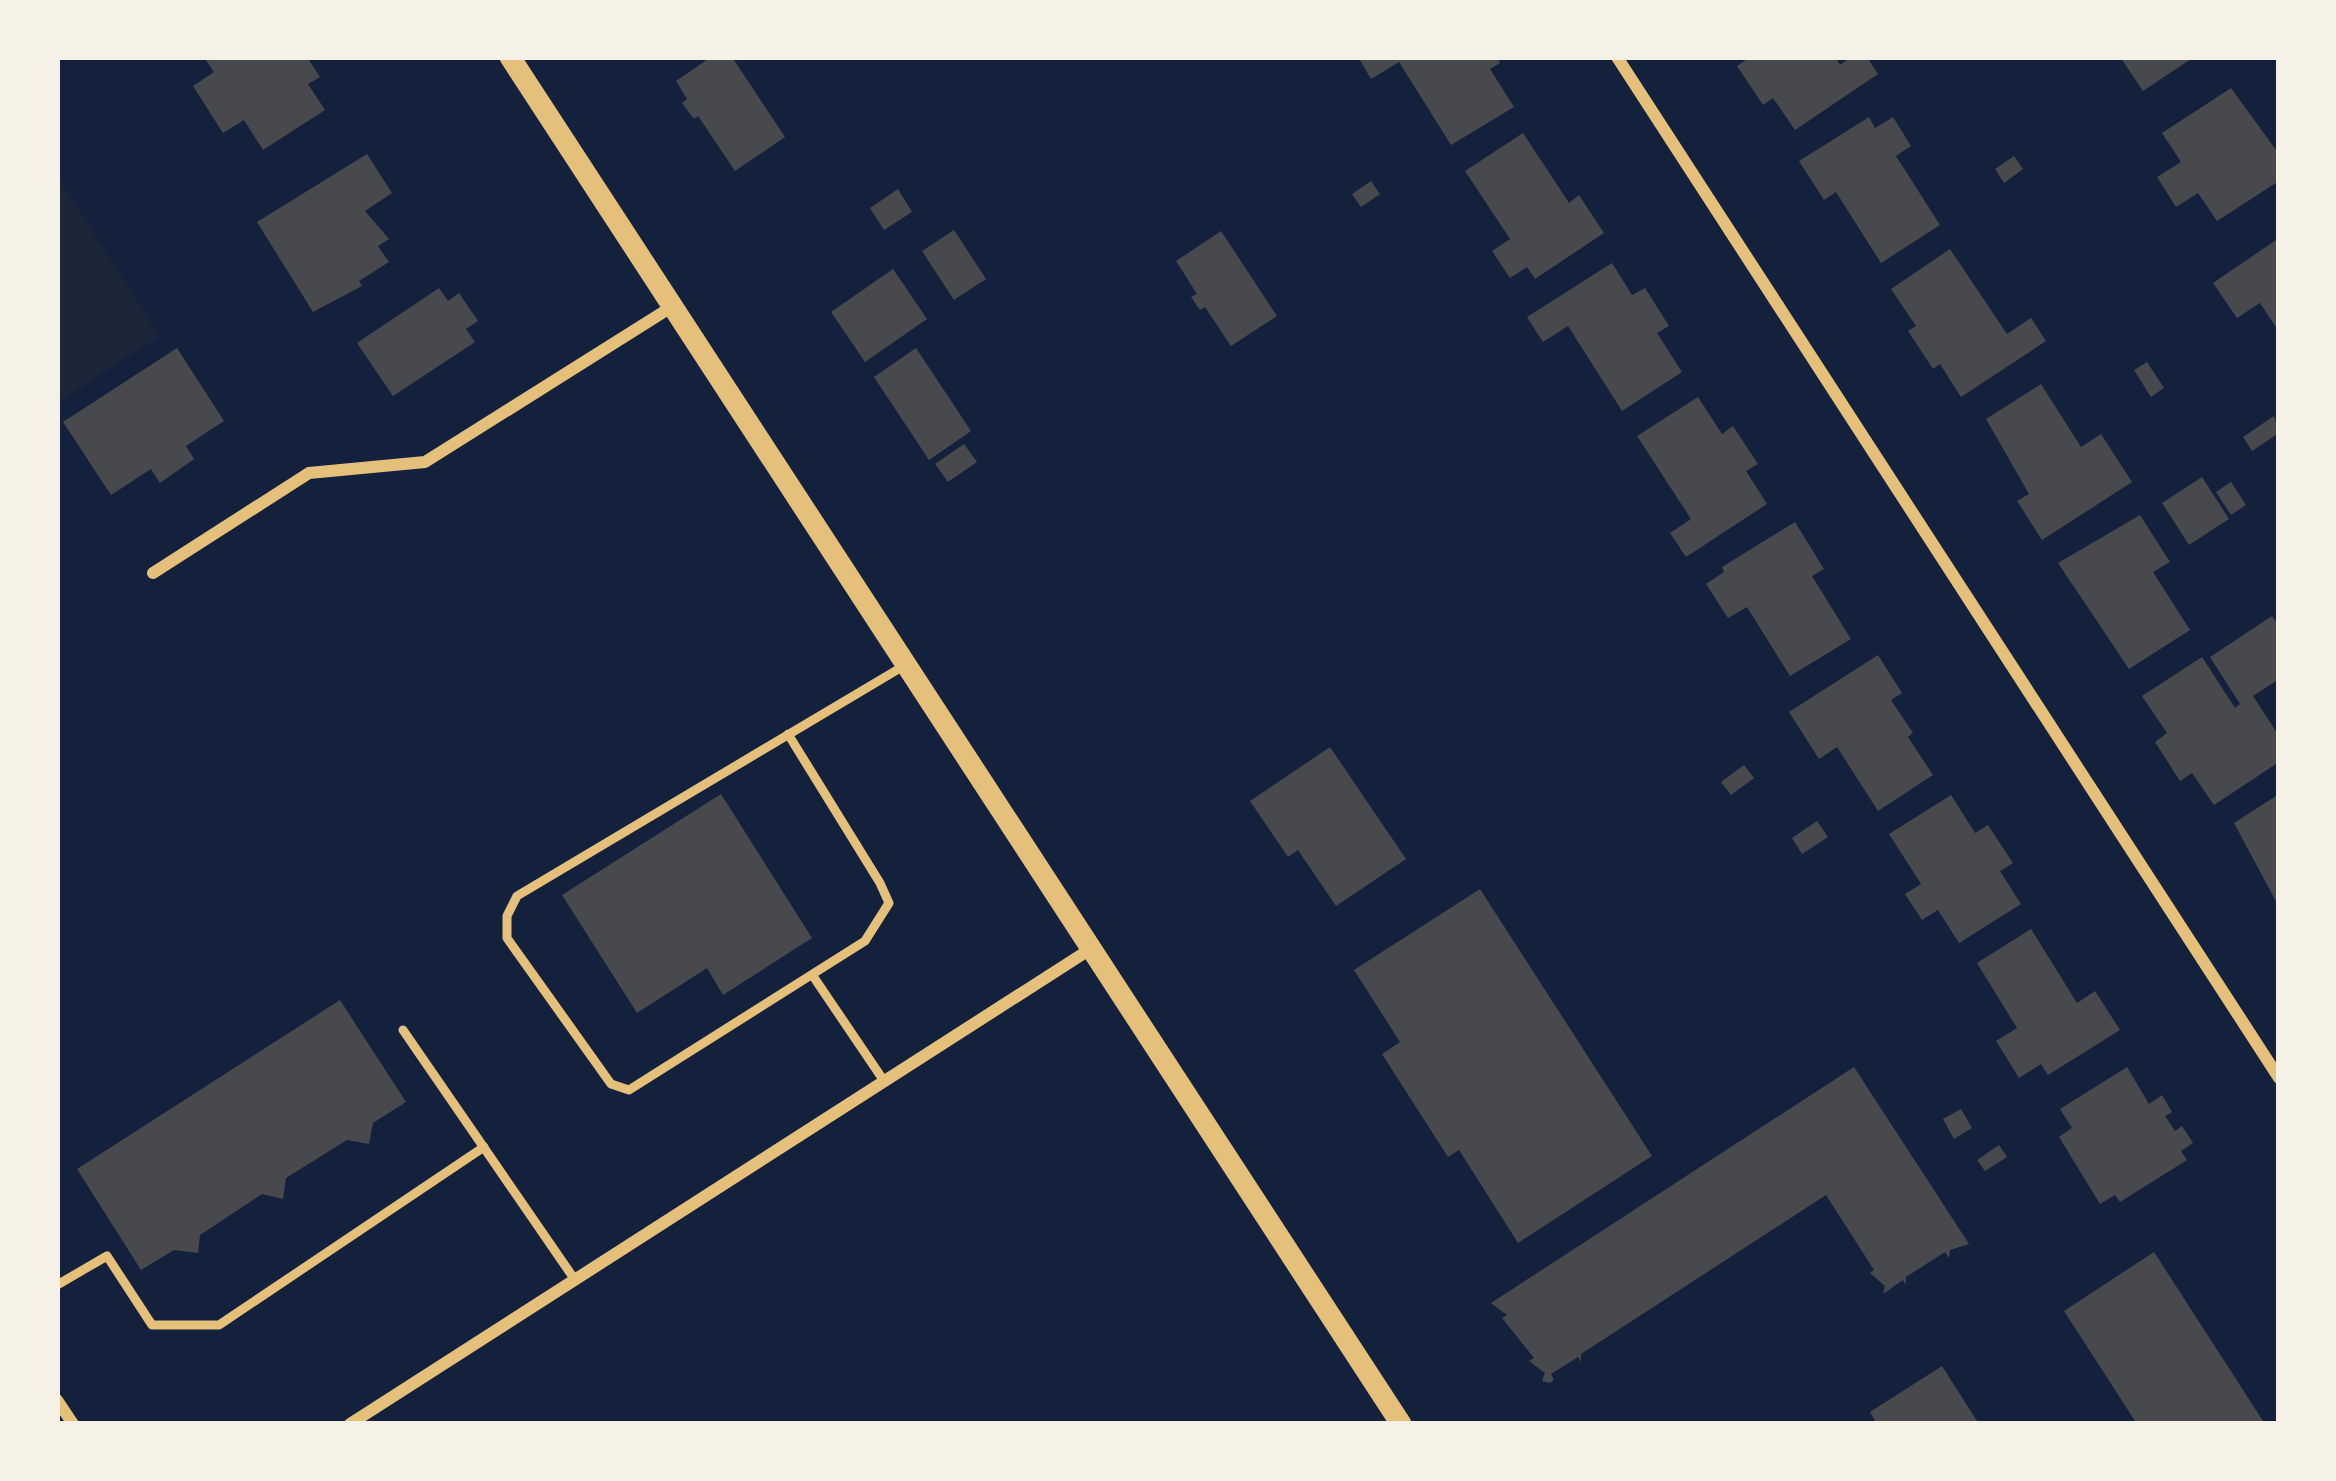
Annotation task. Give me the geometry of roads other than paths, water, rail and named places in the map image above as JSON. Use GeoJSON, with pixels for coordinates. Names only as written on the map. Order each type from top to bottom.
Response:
{"type":"FeatureCollection","features":[{"type":"Feature","properties":{"kind":"street"},"geometry":{"type":"LineString","coordinates":[[509,57],[1401,1424]]}},
{"type":"Feature","properties":{"kind":"street"},"geometry":{"type":"LineString","coordinates":[[1617,57],[2277,1071]]}},
{"type":"Feature","properties":{"kind":"street"},"geometry":{"type":"LineString","coordinates":[[153,573],[309,473],[425,462],[673,306]]}},
{"type":"Feature","properties":{"kind":"street"},"geometry":{"type":"LineString","coordinates":[[350,1424],[1092,947]]}},
{"type":"Feature","properties":{"kind":"street"},"geometry":{"type":"LineString","coordinates":[[57,1400],[73,1424]]}},
{"type":"Feature","properties":{"kind":"lane"},"geometry":{"type":"LineString","coordinates":[[788,734],[890,903],[865,941],[813,976],[629,1090],[611,1084],[507,938],[507,916],[517,896],[788,734],[907,664]]}},
{"type":"Feature","properties":{"kind":"lane"},"geometry":{"type":"LineString","coordinates":[[813,976],[884,1082]]}},
{"type":"Feature","properties":{"kind":"lane"},"geometry":{"type":"LineString","coordinates":[[403,1030],[574,1280]]}},
{"type":"Feature","properties":{"kind":"lane"},"geometry":{"type":"LineString","coordinates":[[57,1285],[107,1256],[152,1325],[219,1325],[484,1148]]}}]}
